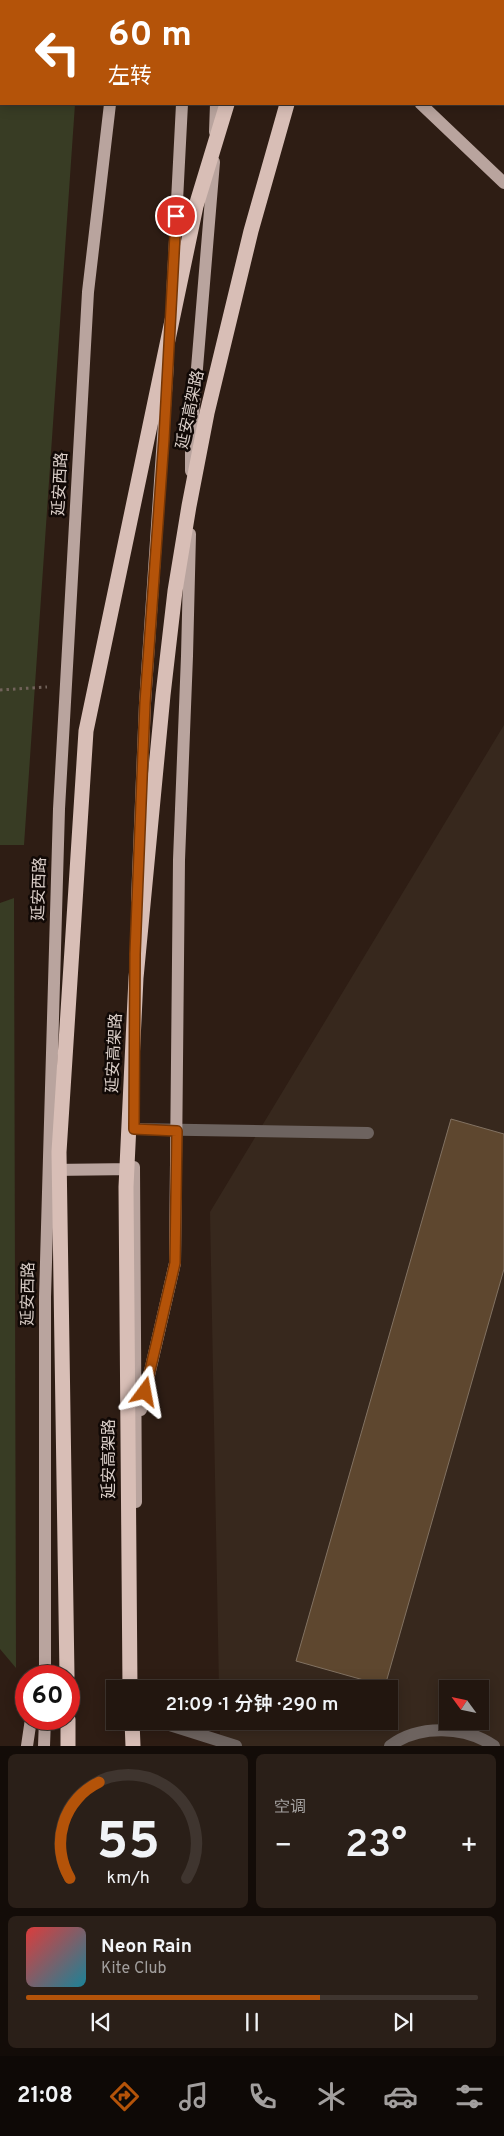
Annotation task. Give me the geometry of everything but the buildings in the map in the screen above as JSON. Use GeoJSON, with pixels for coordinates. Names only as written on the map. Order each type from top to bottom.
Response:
{"type":"FeatureCollection","features":[{"type":"Feature","properties":{"kind":"highway"},"geometry":{"type":"LineString","coordinates":[[67,1665],[59,1152],[86,731],[196,206],[227,105]]}},
{"type":"Feature","properties":{"kind":"highway","name":"延安高架路"},"geometry":{"type":"LineString","coordinates":[[130,1680],[126,1188],[136,978],[163,695],[186,525],[207,413],[250,231],[286,105]]}},
{"type":"Feature","properties":{"kind":"highway"},"geometry":{"type":"LineString","coordinates":[[68,1730],[68,1746]]}},
{"type":"Feature","properties":{"kind":"highway"},"geometry":{"type":"LineString","coordinates":[[134,1730],[134,1746]]}},
{"type":"Feature","properties":{"kind":"main road","name":"延安西路"},"geometry":{"type":"LineString","coordinates":[[45,1665],[45,1297],[59,809],[88,292],[110,105]]}},
{"type":"Feature","properties":{"kind":"main road"},"geometry":{"type":"LineString","coordinates":[[135,1680],[135,954],[145,703],[164,439],[182,105]]}},
{"type":"Feature","properties":{"kind":"main road"},"geometry":{"type":"LineString","coordinates":[[136,1429],[175,1263],[179,860],[187,656],[191,441],[214,157],[216,105]]}},
{"type":"Feature","properties":{"kind":"main road"},"geometry":{"type":"LineString","coordinates":[[422,105],[504,183]]}},
{"type":"Feature","properties":{"kind":"main road"},"geometry":{"type":"LineString","coordinates":[[48,1170],[134,1170]]}},
{"type":"Feature","properties":{"kind":"main road"},"geometry":{"type":"LineString","coordinates":[[40,1665],[45,1640]]}},
{"type":"Feature","properties":{"kind":"main road"},"geometry":{"type":"LineString","coordinates":[[27,1746],[29,1730]]}},
{"type":"Feature","properties":{"kind":"main road"},"geometry":{"type":"LineString","coordinates":[[44,1730],[44,1746]]}},
{"type":"Feature","properties":{"kind":"main road"},"geometry":{"type":"LineString","coordinates":[[136,1730],[140,1746]]}},
{"type":"Feature","properties":{"kind":"lane"},"geometry":{"type":"LineString","coordinates":[[134,1129],[368,1133]]}},
{"type":"Feature","properties":{"kind":"lane"},"geometry":{"type":"LineString","coordinates":[[185,1730],[236,1746]]}},
{"type":"Feature","properties":{"kind":"lane"},"geometry":{"type":"LineString","coordinates":[[390,1746],[397,1741],[425,1731],[455,1730],[483,1739],[494,1746]]}},
{"type":"Feature","properties":{"kind":"path"},"geometry":{"type":"LineString","coordinates":[[0,690],[66,686]]}},
{"type":"Feature","properties":{"kind":"shaded area"},"geometry":{"type":"Polygon","coordinates":[[[504,725],[504,1746],[220,1746],[220,1730],[398,1730],[398,1680],[219,1680],[210,1212],[504,725]]]}},
{"type":"Feature","properties":{"kind":"green space"},"geometry":{"type":"Polygon","coordinates":[[[0,105],[75,105],[24,845],[0,845],[0,105]]]}},
{"type":"Feature","properties":{"kind":"green space"},"geometry":{"type":"Polygon","coordinates":[[[14,898],[15,1667],[0,1649],[0,903],[14,898]]]}},
{"type":"Feature","properties":{"kind":"route"},"geometry":{"type":"LineString","coordinates":[[145,1392],[175,1263],[177,1131],[134,1129],[135,954],[145,703],[164,439],[176,216]]}}]}
